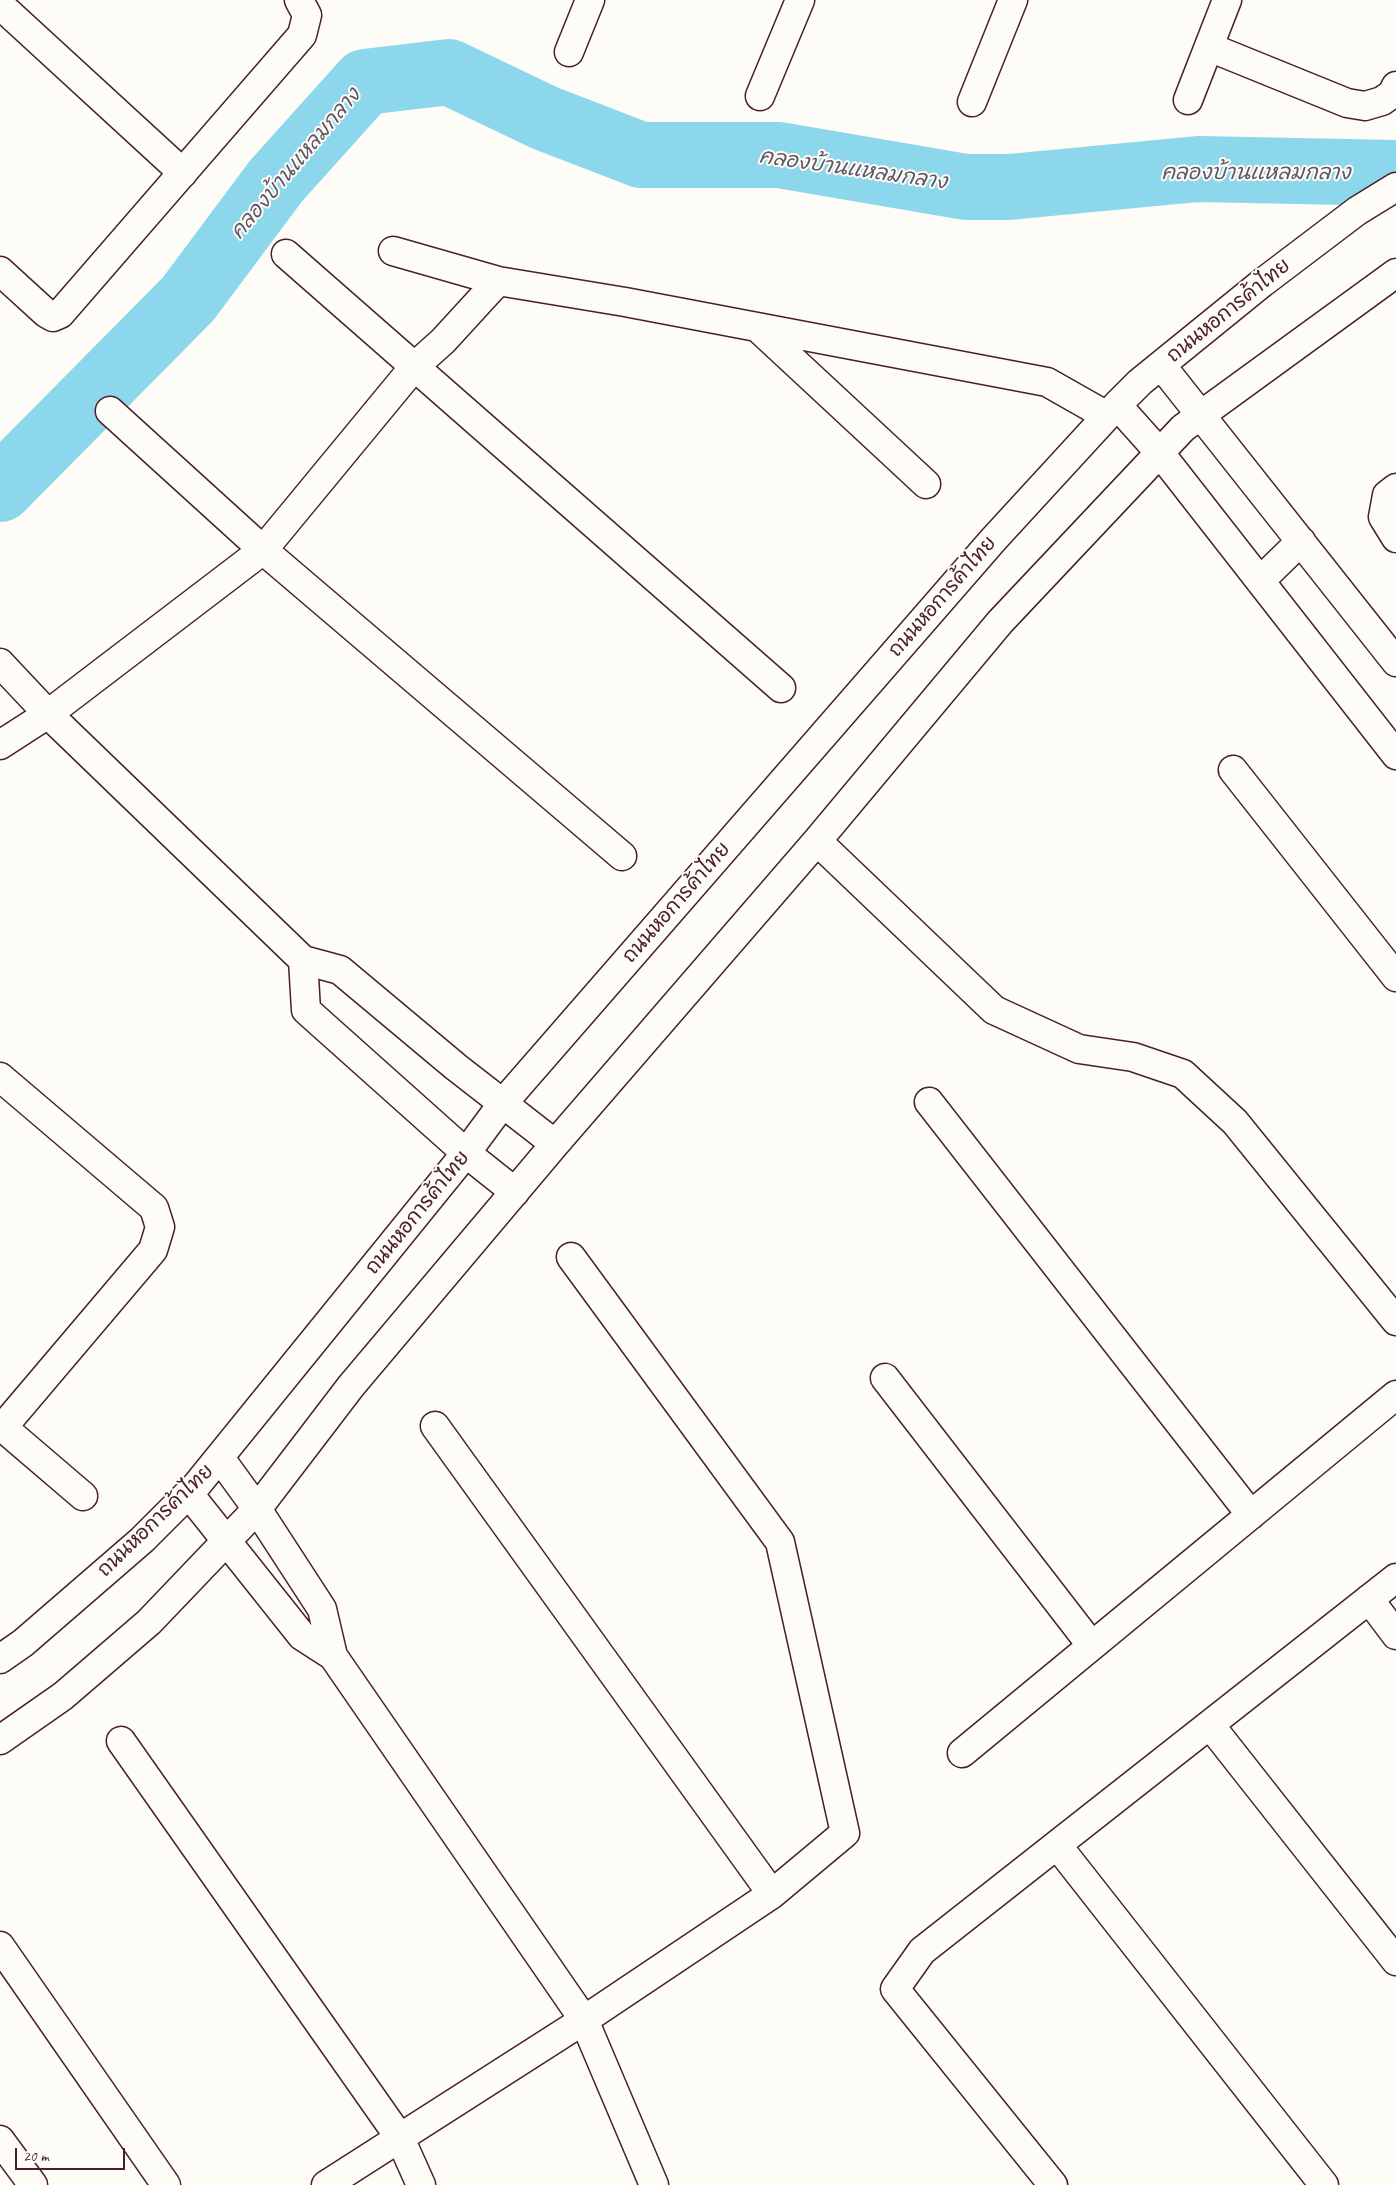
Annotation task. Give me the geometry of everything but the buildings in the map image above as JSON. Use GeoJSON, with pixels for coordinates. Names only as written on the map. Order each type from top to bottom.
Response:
{"type":"FeatureCollection","features":[{"type":"Feature","properties":{"kind":"street"},"geometry":{"type":"LineString","coordinates":[[0,271],[46,313],[53,317],[60,314],[302,35],[307,16],[299,0]]}},
{"type":"Feature","properties":{"kind":"street"},"geometry":{"type":"LineString","coordinates":[[569,52],[590,0]]}},
{"type":"Feature","properties":{"kind":"street"},"geometry":{"type":"LineString","coordinates":[[760,96],[800,0]]}},
{"type":"Feature","properties":{"kind":"street"},"geometry":{"type":"LineString","coordinates":[[972,102],[1014,0]]}},
{"type":"Feature","properties":{"kind":"street"},"geometry":{"type":"LineString","coordinates":[[1188,100],[1227,0]]}},
{"type":"Feature","properties":{"kind":"street"},"geometry":{"type":"LineString","coordinates":[[0,5],[183,172]]}},
{"type":"Feature","properties":{"kind":"street"},"geometry":{"type":"LineString","coordinates":[[1209,47],[1365,106],[1382,101],[1392,94],[1396,86]]}},
{"type":"Feature","properties":{"kind":"street","name":"ถนนหอการค้าไทย"},"geometry":{"type":"LineString","coordinates":[[0,1659],[23,1643],[142,1540],[189,1494],[466,1153],[503,1103],[992,540],[1112,410],[1161,365],[1262,283],[1357,211],[1396,187]]}},
{"type":"Feature","properties":{"kind":"street"},"geometry":{"type":"LineString","coordinates":[[393,251],[498,281],[1047,382],[1112,410],[1160,453],[1396,755]]}},
{"type":"Feature","properties":{"kind":"street"},"geometry":{"type":"LineString","coordinates":[[286,254],[781,688]]}},
{"type":"Feature","properties":{"kind":"street"},"geometry":{"type":"LineString","coordinates":[[0,1740],[62,1696],[149,1622],[257,1509],[351,1386],[817,841],[1000,622],[1183,428],[1396,273]]}},
{"type":"Feature","properties":{"kind":"street"},"geometry":{"type":"LineString","coordinates":[[0,745],[48,714],[263,550],[414,367],[443,341],[498,281]]}},
{"type":"Feature","properties":{"kind":"street"},"geometry":{"type":"LineString","coordinates":[[756,327],[926,484]]}},
{"type":"Feature","properties":{"kind":"street"},"geometry":{"type":"LineString","coordinates":[[1161,365],[1396,662]]}},
{"type":"Feature","properties":{"kind":"street"},"geometry":{"type":"LineString","coordinates":[[110,411],[263,550],[622,856]]}},
{"type":"Feature","properties":{"kind":"street"},"geometry":{"type":"LineString","coordinates":[[1396,488],[1387,495],[1383,517],[1396,538]]}},
{"type":"Feature","properties":{"kind":"street"},"geometry":{"type":"LineString","coordinates":[[1260,582],[1301,541]]}},
{"type":"Feature","properties":{"kind":"street"},"geometry":{"type":"LineString","coordinates":[[0,663],[48,714],[303,960],[340,970],[456,1067],[556,1144]]}},
{"type":"Feature","properties":{"kind":"street"},"geometry":{"type":"LineString","coordinates":[[1233,770],[1396,977]]}},
{"type":"Feature","properties":{"kind":"street"},"geometry":{"type":"LineString","coordinates":[[817,841],[994,1010],[1079,1049],[1133,1057],[1183,1074],[1235,1122],[1396,1322]]}},
{"type":"Feature","properties":{"kind":"street"},"geometry":{"type":"LineString","coordinates":[[303,960],[306,1010],[466,1153],[515,1192]]}},
{"type":"Feature","properties":{"kind":"street"},"geometry":{"type":"LineString","coordinates":[[0,1077],[154,1208],[160,1227],[153,1250],[1,1426],[83,1496]]}},
{"type":"Feature","properties":{"kind":"street"},"geometry":{"type":"LineString","coordinates":[[929,1102],[1251,1515]]}},
{"type":"Feature","properties":{"kind":"street"},"geometry":{"type":"LineString","coordinates":[[326,2185],[584,2020],[772,1894],[845,1832],[780,1542],[571,1257]]}},
{"type":"Feature","properties":{"kind":"street"},"geometry":{"type":"LineString","coordinates":[[884,1378],[1092,1646]]}},
{"type":"Feature","properties":{"kind":"street"},"geometry":{"type":"LineString","coordinates":[[962,1753],[1396,1395]]}},
{"type":"Feature","properties":{"kind":"street"},"geometry":{"type":"LineString","coordinates":[[435,1426],[772,1894]]}},
{"type":"Feature","properties":{"kind":"street"},"geometry":{"type":"LineString","coordinates":[[220,1458],[257,1509],[322,1609],[333,1656],[584,2020],[654,2185]]}},
{"type":"Feature","properties":{"kind":"street"},"geometry":{"type":"LineString","coordinates":[[189,1494],[302,1636],[333,1656]]}},
{"type":"Feature","properties":{"kind":"street"},"geometry":{"type":"LineString","coordinates":[[1053,2185],[894,1989],[922,1951],[1396,1578]]}},
{"type":"Feature","properties":{"kind":"street"},"geometry":{"type":"LineString","coordinates":[[1369,1599],[1396,1635]]}},
{"type":"Feature","properties":{"kind":"street"},"geometry":{"type":"LineString","coordinates":[[1210,1724],[1396,1961]]}},
{"type":"Feature","properties":{"kind":"street"},"geometry":{"type":"LineString","coordinates":[[121,1741],[400,2138],[421,2185]]}},
{"type":"Feature","properties":{"kind":"street"},"geometry":{"type":"LineString","coordinates":[[1057,1845],[1324,2185]]}},
{"type":"Feature","properties":{"kind":"street"},"geometry":{"type":"LineString","coordinates":[[0,1946],[166,2185]]}},
{"type":"Feature","properties":{"kind":"street"},"geometry":{"type":"LineString","coordinates":[[0,2140],[33,2185]]}},
{"type":"Feature","properties":{"kind":"waterway","name":"คลองบ้านแหลมกลาง"},"geometry":{"type":"LineString","coordinates":[[0,489],[188,299],[276,181],[365,82],[449,72],[545,118],[641,155],[779,155],[966,187],[1009,187],[1198,169],[1396,173]]}}]}
